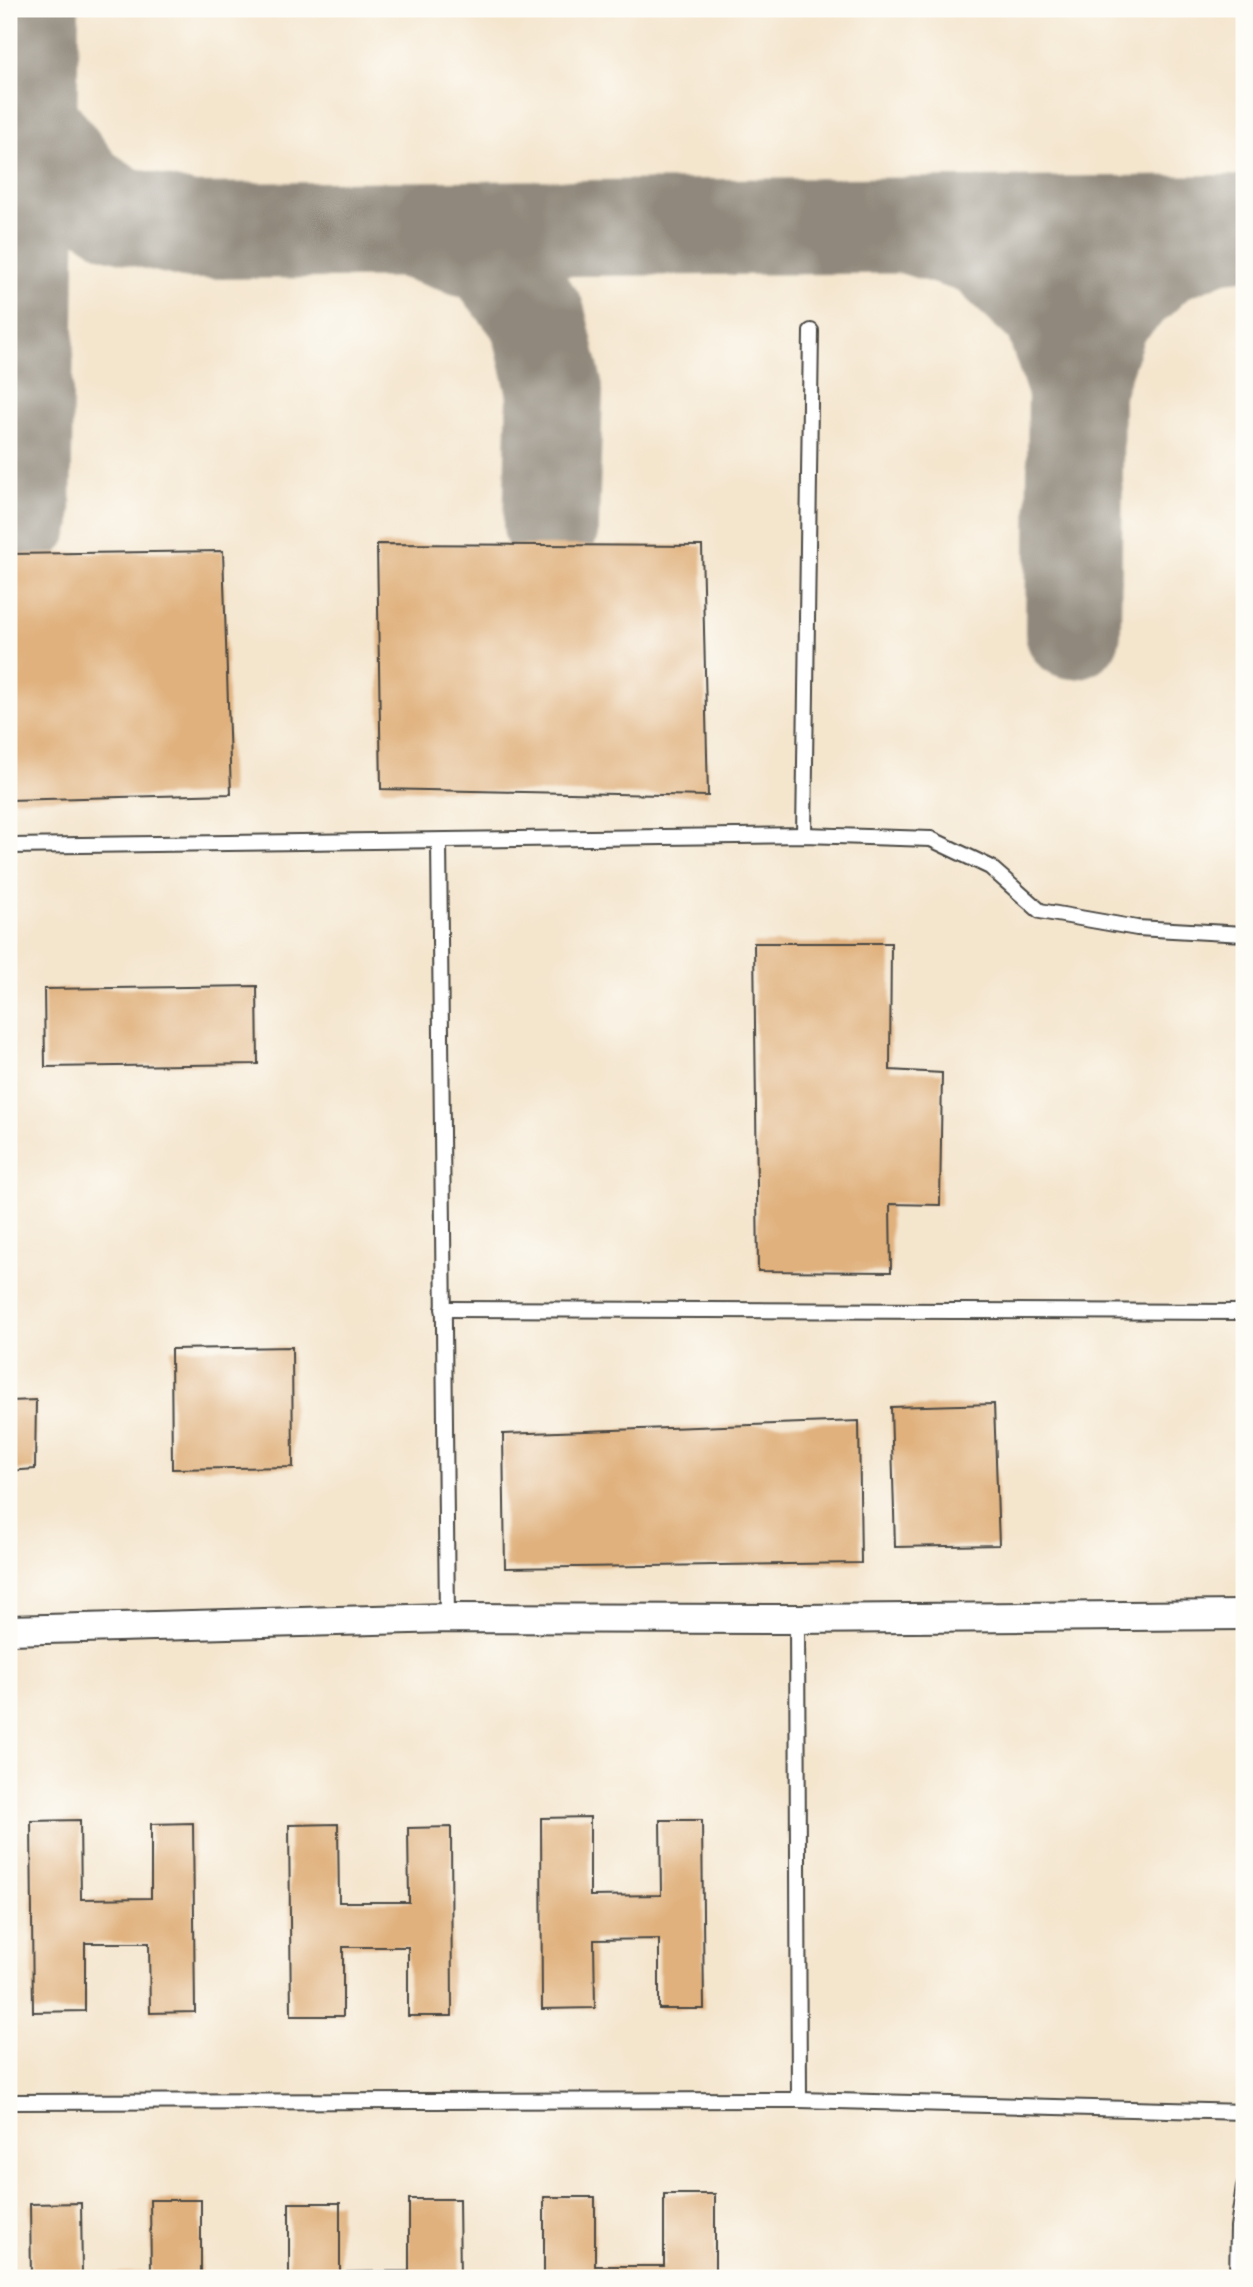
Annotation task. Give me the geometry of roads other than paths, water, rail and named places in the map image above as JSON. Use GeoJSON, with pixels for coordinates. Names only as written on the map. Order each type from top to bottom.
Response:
{"type":"FeatureCollection","features":[{"type":"Feature","properties":{"kind":"street"},"geometry":{"type":"LineString","coordinates":[[9,1630],[447,1618],[797,1619],[1244,1615]]}},
{"type":"Feature","properties":{"kind":"lane"},"geometry":{"type":"LineString","coordinates":[[804,835],[811,331]]}},
{"type":"Feature","properties":{"kind":"lane"},"geometry":{"type":"LineString","coordinates":[[9,846],[804,835],[931,839],[990,867],[1040,911],[1137,928],[1244,934]]}},
{"type":"Feature","properties":{"kind":"lane"},"geometry":{"type":"LineString","coordinates":[[439,841],[447,1618]]}},
{"type":"Feature","properties":{"kind":"lane"},"geometry":{"type":"LineString","coordinates":[[443,1309],[1244,1312]]}},
{"type":"Feature","properties":{"kind":"lane"},"geometry":{"type":"LineString","coordinates":[[797,1619],[799,2100]]}},
{"type":"Feature","properties":{"kind":"lane"},"geometry":{"type":"LineString","coordinates":[[9,2102],[799,2100],[1244,2112]]}},
{"type":"Feature","properties":{"kind":"lane"},"geometry":{"type":"LineString","coordinates":[[1237,2278],[1238,2227],[1244,2186]]}}]}
